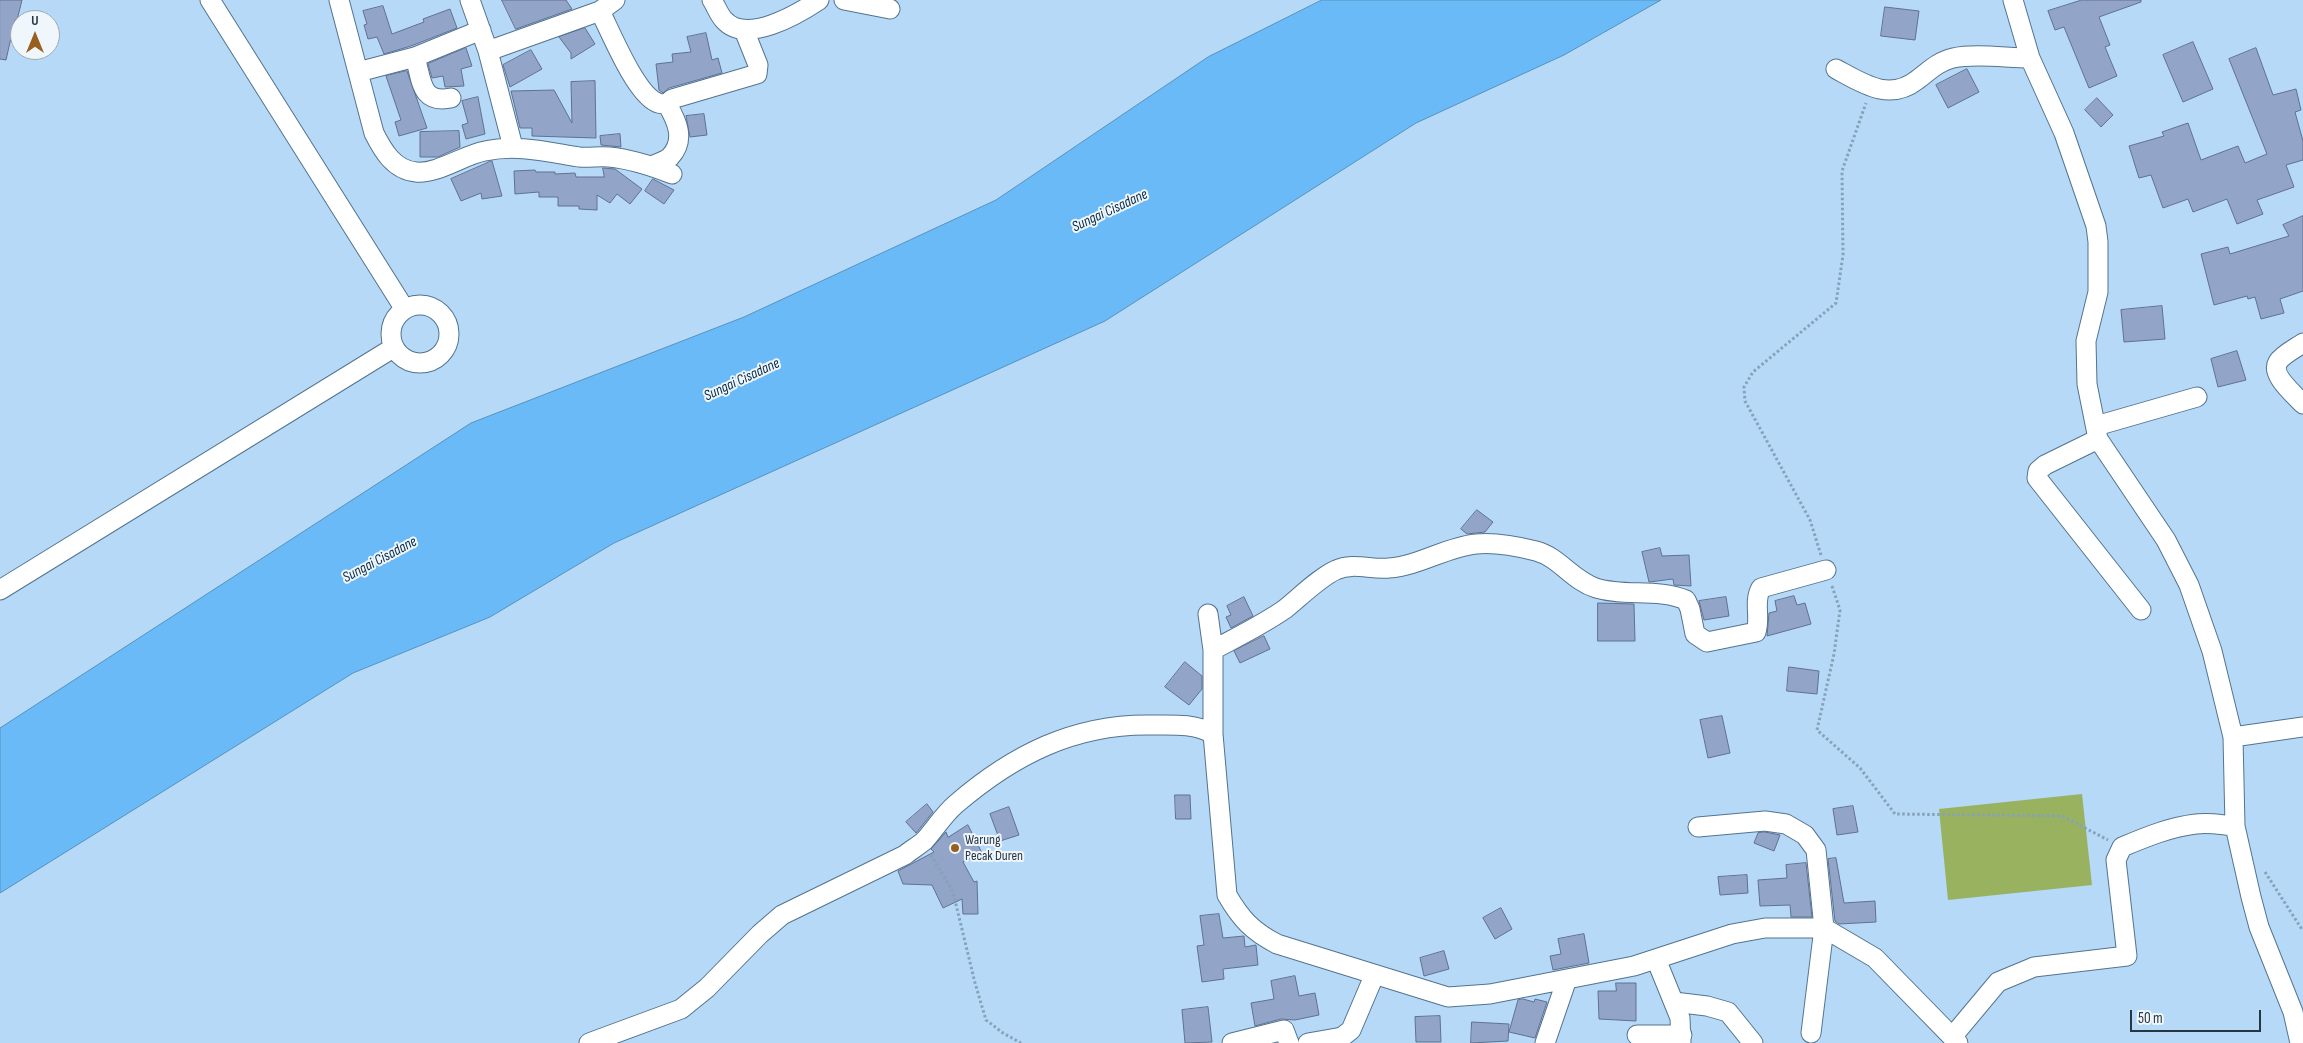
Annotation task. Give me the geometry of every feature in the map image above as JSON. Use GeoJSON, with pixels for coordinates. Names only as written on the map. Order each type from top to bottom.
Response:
{"type":"FeatureCollection","features":[{"type":"Feature","properties":{"kind":"street"},"geometry":{"type":"LineString","coordinates":[[210,0],[404,308]]}},
{"type":"Feature","properties":{"kind":"street"},"geometry":{"type":"LineString","coordinates":[[339,0],[374,133],[384,152],[404,170],[418,172],[433,171],[472,154],[513,147],[582,157],[612,157],[652,166],[672,174]]}},
{"type":"Feature","properties":{"kind":"street"},"geometry":{"type":"LineString","coordinates":[[470,0],[488,51],[513,147]]}},
{"type":"Feature","properties":{"kind":"street"},"geometry":{"type":"LineString","coordinates":[[488,51],[600,11],[615,0]]}},
{"type":"Feature","properties":{"kind":"street"},"geometry":{"type":"LineString","coordinates":[[712,0],[724,20],[734,27],[744,30],[779,23],[819,0]]}},
{"type":"Feature","properties":{"kind":"street"},"geometry":{"type":"LineString","coordinates":[[844,0],[890,9]]}},
{"type":"Feature","properties":{"kind":"street"},"geometry":{"type":"LineString","coordinates":[[2013,0],[2030,58],[2064,133],[2096,226],[2098,242],[2098,292],[2086,342],[2087,384],[2097,433],[2166,540],[2189,585],[2222,685],[2232,737],[2235,826],[2259,927],[2293,1012],[2300,1043]]}},
{"type":"Feature","properties":{"kind":"street"},"geometry":{"type":"LineString","coordinates":[[600,11],[635,80],[657,104],[668,104]]}},
{"type":"Feature","properties":{"kind":"street"},"geometry":{"type":"LineString","coordinates":[[358,72],[415,57],[481,30]]}},
{"type":"Feature","properties":{"kind":"street"},"geometry":{"type":"LineString","coordinates":[[668,104],[672,99],[757,74],[758,65],[744,30]]}},
{"type":"Feature","properties":{"kind":"street"},"geometry":{"type":"LineString","coordinates":[[415,57],[423,86],[429,97],[436,100],[451,98]]}},
{"type":"Feature","properties":{"kind":"street"},"geometry":{"type":"LineString","coordinates":[[1836,69],[1871,88],[1886,91],[1915,82],[1943,61],[1955,58],[2030,58]]}},
{"type":"Feature","properties":{"kind":"street"},"geometry":{"type":"LineString","coordinates":[[652,166],[670,157],[679,137],[678,126],[668,104]]}},
{"type":"Feature","properties":{"kind":"street"},"geometry":{"type":"LineString","coordinates":[[419,304],[434,308],[446,319],[450,333],[446,348],[435,359],[420,364],[404,359],[394,348],[390,337],[391,326],[396,316],[404,308],[419,304]]}},
{"type":"Feature","properties":{"kind":"street"},"geometry":{"type":"LineString","coordinates":[[2303,343],[2278,361],[2276,368],[2278,375],[2303,404]]}},
{"type":"Feature","properties":{"kind":"street"},"geometry":{"type":"LineString","coordinates":[[0,590],[394,348]]}},
{"type":"Feature","properties":{"kind":"street"},"geometry":{"type":"LineString","coordinates":[[2141,610],[2037,478],[2038,472],[2044,465],[2097,433],[2197,397]]}},
{"type":"Feature","properties":{"kind":"street"},"geometry":{"type":"LineString","coordinates":[[1213,650],[1283,610],[1336,570],[1350,566],[1388,568],[1419,562],[1474,544],[1497,543],[1538,551],[1552,559],[1580,582],[1598,589],[1662,593],[1686,600],[1690,609],[1695,634],[1706,642],[1756,632],[1759,624],[1757,595],[1761,588],[1826,570]]}},
{"type":"Feature","properties":{"kind":"street"},"geometry":{"type":"LineString","coordinates":[[1208,614],[1213,650],[1213,734],[1227,895],[1239,916],[1260,935],[1277,944],[1374,976],[1448,997],[1490,994],[1634,966],[1732,934],[1765,928],[1824,928],[1874,958],[1955,1040],[1998,982],[2034,966],[2127,956],[2116,860],[2122,847],[2147,836],[2179,827],[2198,824],[2235,826]]}},
{"type":"Feature","properties":{"kind":"street"},"geometry":{"type":"LineString","coordinates":[[589,1043],[681,1009],[708,988],[760,934],[782,915],[894,862],[923,842],[955,805],[1006,765],[1065,737],[1126,725],[1190,726],[1203,728],[1213,734]]}},
{"type":"Feature","properties":{"kind":"street"},"geometry":{"type":"LineString","coordinates":[[2232,737],[2303,727]]}},
{"type":"Feature","properties":{"kind":"street"},"geometry":{"type":"LineString","coordinates":[[1698,827],[1765,822],[1786,824],[1805,835],[1816,850],[1824,928],[1811,1033]]}},
{"type":"Feature","properties":{"kind":"street"},"geometry":{"type":"LineString","coordinates":[[1637,1035],[1682,1039],[1674,1002],[1656,959]]}},
{"type":"Feature","properties":{"kind":"street"},"geometry":{"type":"LineString","coordinates":[[1308,1043],[1342,1037],[1351,1030],[1374,976]]}},
{"type":"Feature","properties":{"kind":"street"},"geometry":{"type":"LineString","coordinates":[[1546,1043],[1567,979]]}},
{"type":"Feature","properties":{"kind":"street"},"geometry":{"type":"LineString","coordinates":[[1674,1002],[1707,1006],[1728,1012],[1753,1043]]}},
{"type":"Feature","properties":{"kind":"street"},"geometry":{"type":"LineString","coordinates":[[1232,1043],[1284,1030],[1289,1043]]}},
{"type":"Feature","properties":{"kind":"path"},"geometry":{"type":"LineString","coordinates":[[1871,88],[1842,171],[1843,255],[1836,303],[1753,372],[1744,387],[1745,401],[1810,520],[1840,610],[1834,654],[1817,730],[1860,768],[1895,814],[2062,816],[2122,847]]}},
{"type":"Feature","properties":{"kind":"path"},"geometry":{"type":"LineString","coordinates":[[923,842],[953,892],[986,1020],[1003,1033],[1021,1043]]}},
{"type":"Feature","properties":{"kind":"path"},"geometry":{"type":"LineString","coordinates":[[2261,866],[2303,931]]}},
{"type":"Feature","properties":{"kind":"green space"},"geometry":{"type":"Polygon","coordinates":[[[2082,794],[2092,885],[1948,900],[1939,809],[2082,794]]]}},
{"type":"Feature","properties":{"kind":"water","name":"Sungai Cisadane"},"geometry":{"type":"Polygon","coordinates":[[[1322,0],[1661,0],[1564,55],[1416,123],[1105,321],[614,543],[490,617],[353,673],[0,893],[0,728],[471,423],[744,317],[996,200],[1208,57],[1322,0]]]}},
{"type":"Feature","properties":{"kind":"building"},"geometry":{"type":"Polygon","coordinates":[[[0,0],[22,0],[20,10],[10,10],[10,42],[6,60],[0,59],[0,0]]]}},
{"type":"Feature","properties":{"kind":"building"},"geometry":{"type":"Polygon","coordinates":[[[502,0],[566,0],[572,9],[516,29],[502,0]]]}},
{"type":"Feature","properties":{"kind":"building"},"geometry":{"type":"Polygon","coordinates":[[[2082,0],[2141,0],[2141,2],[2099,17],[2110,45],[2105,47],[2117,76],[2089,88],[2064,27],[2055,30],[2048,11],[2082,0]]]}},
{"type":"Feature","properties":{"kind":"building"},"geometry":{"type":"Polygon","coordinates":[[[383,6],[392,34],[424,22],[423,19],[450,9],[457,28],[411,46],[384,54],[377,37],[368,39],[364,25],[367,24],[363,11],[383,6]]]}},
{"type":"Feature","properties":{"kind":"building"},"geometry":{"type":"Polygon","coordinates":[[[1885,7],[1919,11],[1915,40],[1881,36],[1885,7]]]}},
{"type":"Feature","properties":{"kind":"building"},"geometry":{"type":"Polygon","coordinates":[[[585,28],[595,44],[571,59],[571,53],[559,37],[585,28]]]}},
{"type":"Feature","properties":{"kind":"building"},"geometry":{"type":"Polygon","coordinates":[[[706,33],[712,60],[718,58],[722,73],[669,88],[663,93],[659,90],[656,64],[673,62],[672,54],[691,52],[687,37],[706,33]]]}},
{"type":"Feature","properties":{"kind":"building"},"geometry":{"type":"Polygon","coordinates":[[[2193,42],[2213,89],[2183,102],[2163,55],[2193,42]]]}},
{"type":"Feature","properties":{"kind":"building"},"geometry":{"type":"Polygon","coordinates":[[[466,48],[472,66],[461,69],[464,86],[445,87],[443,76],[432,78],[428,64],[466,48]]]}},
{"type":"Feature","properties":{"kind":"building"},"geometry":{"type":"Polygon","coordinates":[[[2256,48],[2273,95],[2296,89],[2301,110],[2295,112],[2303,141],[2303,160],[2286,165],[2294,187],[2257,200],[2263,214],[2237,224],[2227,199],[2193,212],[2188,199],[2163,208],[2151,175],[2139,178],[2129,146],[2164,136],[2162,132],[2188,123],[2201,160],[2238,146],[2245,163],[2267,154],[2229,59],[2256,48]]]}},
{"type":"Feature","properties":{"kind":"building"},"geometry":{"type":"Polygon","coordinates":[[[531,50],[542,69],[510,87],[503,65],[531,50]]]}},
{"type":"Feature","properties":{"kind":"building"},"geometry":{"type":"Polygon","coordinates":[[[1967,69],[1979,92],[1948,108],[1936,85],[1967,69]]]}},
{"type":"Feature","properties":{"kind":"building"},"geometry":{"type":"Polygon","coordinates":[[[407,71],[427,128],[399,136],[395,122],[401,120],[386,76],[407,71]]]}},
{"type":"Feature","properties":{"kind":"building"},"geometry":{"type":"Polygon","coordinates":[[[595,81],[596,138],[532,136],[532,128],[520,128],[511,91],[554,90],[572,123],[571,82],[595,81]]]}},
{"type":"Feature","properties":{"kind":"building"},"geometry":{"type":"Polygon","coordinates":[[[478,97],[485,134],[466,139],[462,125],[468,123],[462,101],[478,97]]]}},
{"type":"Feature","properties":{"kind":"building"},"geometry":{"type":"Polygon","coordinates":[[[2097,98],[2113,115],[2101,127],[2085,110],[2097,98]]]}},
{"type":"Feature","properties":{"kind":"building"},"geometry":{"type":"Polygon","coordinates":[[[704,114],[707,135],[690,137],[686,116],[704,114]]]}},
{"type":"Feature","properties":{"kind":"building"},"geometry":{"type":"Polygon","coordinates":[[[459,131],[460,147],[438,157],[420,157],[420,132],[459,131]]]}},
{"type":"Feature","properties":{"kind":"building"},"geometry":{"type":"Polygon","coordinates":[[[620,134],[621,147],[601,145],[600,136],[620,134]]]}},
{"type":"Feature","properties":{"kind":"building"},"geometry":{"type":"Polygon","coordinates":[[[492,161],[502,196],[482,199],[481,193],[461,201],[451,179],[492,161]]]}},
{"type":"Feature","properties":{"kind":"building"},"geometry":{"type":"Polygon","coordinates":[[[603,168],[615,169],[642,189],[630,204],[617,194],[610,203],[597,195],[597,210],[579,209],[579,206],[558,206],[558,197],[539,197],[539,192],[515,194],[514,171],[535,170],[536,172],[555,172],[555,174],[575,173],[576,177],[604,177],[603,168]]]}},
{"type":"Feature","properties":{"kind":"building"},"geometry":{"type":"Polygon","coordinates":[[[653,179],[674,190],[664,204],[645,191],[653,179]]]}},
{"type":"Feature","properties":{"kind":"building"},"geometry":{"type":"Polygon","coordinates":[[[2303,216],[2303,291],[2280,299],[2284,313],[2261,319],[2255,297],[2248,299],[2247,296],[2214,305],[2201,254],[2228,247],[2230,254],[2289,236],[2283,225],[2303,216]]]}},
{"type":"Feature","properties":{"kind":"building"},"geometry":{"type":"Polygon","coordinates":[[[2162,306],[2165,339],[2124,342],[2121,310],[2162,306]]]}},
{"type":"Feature","properties":{"kind":"building"},"geometry":{"type":"Polygon","coordinates":[[[2237,351],[2246,380],[2218,387],[2211,359],[2237,351]]]}},
{"type":"Feature","properties":{"kind":"building"},"geometry":{"type":"Polygon","coordinates":[[[1477,510],[1493,522],[1485,532],[1467,534],[1461,529],[1477,510]]]}},
{"type":"Feature","properties":{"kind":"building"},"geometry":{"type":"Polygon","coordinates":[[[1660,548],[1662,556],[1689,555],[1691,586],[1674,585],[1673,579],[1649,582],[1642,552],[1660,548]]]}},
{"type":"Feature","properties":{"kind":"building"},"geometry":{"type":"Polygon","coordinates":[[[1794,596],[1797,605],[1805,603],[1811,624],[1767,636],[1769,613],[1777,611],[1775,601],[1794,596]]]}},
{"type":"Feature","properties":{"kind":"building"},"geometry":{"type":"Polygon","coordinates":[[[1244,597],[1253,616],[1231,628],[1226,617],[1231,615],[1227,606],[1244,597]]]}},
{"type":"Feature","properties":{"kind":"building"},"geometry":{"type":"Polygon","coordinates":[[[1726,597],[1729,616],[1704,620],[1699,601],[1726,597]]]}},
{"type":"Feature","properties":{"kind":"building"},"geometry":{"type":"Polygon","coordinates":[[[1598,603],[1634,604],[1635,641],[1598,641],[1598,603]]]}},
{"type":"Feature","properties":{"kind":"building"},"geometry":{"type":"Polygon","coordinates":[[[1264,636],[1270,649],[1240,663],[1234,651],[1264,636]]]}},
{"type":"Feature","properties":{"kind":"building"},"geometry":{"type":"Polygon","coordinates":[[[1185,662],[1202,676],[1202,689],[1189,705],[1165,687],[1185,662]]]}},
{"type":"Feature","properties":{"kind":"building"},"geometry":{"type":"Polygon","coordinates":[[[1789,667],[1819,671],[1817,694],[1787,691],[1789,667]]]}},
{"type":"Feature","properties":{"kind":"building"},"geometry":{"type":"Polygon","coordinates":[[[1722,716],[1730,753],[1708,758],[1700,720],[1722,716]]]}},
{"type":"Feature","properties":{"kind":"building"},"geometry":{"type":"Polygon","coordinates":[[[1175,795],[1190,795],[1191,819],[1176,819],[1175,795]]]}},
{"type":"Feature","properties":{"kind":"building"},"geometry":{"type":"Polygon","coordinates":[[[927,804],[933,812],[916,833],[906,822],[927,804]]]}},
{"type":"Feature","properties":{"kind":"building"},"geometry":{"type":"Polygon","coordinates":[[[1853,806],[1858,832],[1837,835],[1833,809],[1853,806]]]}},
{"type":"Feature","properties":{"kind":"building"},"geometry":{"type":"Polygon","coordinates":[[[1009,807],[1019,835],[1000,841],[990,814],[1009,807]]]}},
{"type":"Feature","properties":{"kind":"building"},"geometry":{"type":"Polygon","coordinates":[[[968,825],[982,853],[963,862],[974,882],[977,881],[978,914],[963,914],[962,899],[943,908],[932,885],[903,884],[898,871],[934,852],[931,849],[946,832],[948,837],[968,825]]]}},
{"type":"Feature","properties":{"kind":"building"},"geometry":{"type":"Polygon","coordinates":[[[1765,832],[1780,835],[1774,851],[1754,843],[1758,833],[1765,832]]]}},
{"type":"Feature","properties":{"kind":"building"},"geometry":{"type":"Polygon","coordinates":[[[1836,858],[1844,903],[1875,901],[1876,922],[1839,924],[1835,921],[1828,859],[1836,858]]]}},
{"type":"Feature","properties":{"kind":"building"},"geometry":{"type":"Polygon","coordinates":[[[1806,863],[1812,917],[1791,917],[1790,905],[1760,906],[1758,880],[1787,878],[1786,865],[1806,863]]]}},
{"type":"Feature","properties":{"kind":"building"},"geometry":{"type":"Polygon","coordinates":[[[1747,875],[1748,893],[1720,895],[1718,877],[1747,875]]]}},
{"type":"Feature","properties":{"kind":"building"},"geometry":{"type":"Polygon","coordinates":[[[1501,908],[1512,929],[1495,939],[1483,918],[1501,908]]]}},
{"type":"Feature","properties":{"kind":"building"},"geometry":{"type":"Polygon","coordinates":[[[1219,914],[1223,938],[1244,936],[1245,947],[1256,945],[1258,965],[1223,969],[1224,979],[1202,982],[1197,946],[1204,945],[1200,916],[1219,914]]]}},
{"type":"Feature","properties":{"kind":"building"},"geometry":{"type":"Polygon","coordinates":[[[1584,934],[1589,963],[1553,970],[1550,956],[1561,954],[1558,939],[1584,934]]]}},
{"type":"Feature","properties":{"kind":"building"},"geometry":{"type":"Polygon","coordinates":[[[1444,951],[1449,969],[1424,976],[1420,958],[1444,951]]]}},
{"type":"Feature","properties":{"kind":"building"},"geometry":{"type":"Polygon","coordinates":[[[1295,976],[1299,996],[1315,993],[1319,1015],[1295,1020],[1281,1019],[1255,1026],[1251,1003],[1274,999],[1271,981],[1295,976]]]}},
{"type":"Feature","properties":{"kind":"building"},"geometry":{"type":"Polygon","coordinates":[[[1616,983],[1636,983],[1636,1021],[1599,1019],[1598,991],[1616,991],[1616,983]]]}},
{"type":"Feature","properties":{"kind":"building"},"geometry":{"type":"Polygon","coordinates":[[[1523,999],[1534,1002],[1535,999],[1547,1002],[1535,1038],[1509,1032],[1518,1000],[1523,999]]]}},
{"type":"Feature","properties":{"kind":"building"},"geometry":{"type":"Polygon","coordinates":[[[1208,1007],[1212,1042],[1185,1043],[1182,1010],[1208,1007]]]}},
{"type":"Feature","properties":{"kind":"building"},"geometry":{"type":"Polygon","coordinates":[[[1440,1016],[1441,1042],[1416,1042],[1415,1017],[1440,1016]]]}},
{"type":"Feature","properties":{"kind":"building"},"geometry":{"type":"Polygon","coordinates":[[[1472,1022],[1509,1024],[1508,1041],[1471,1043],[1472,1022]]]}},
{"type":"Feature","properties":{"kind":"place","name":"Warung Pecak Duren"},"geometry":{"type":"Point","coordinates":[955,848]}}]}
